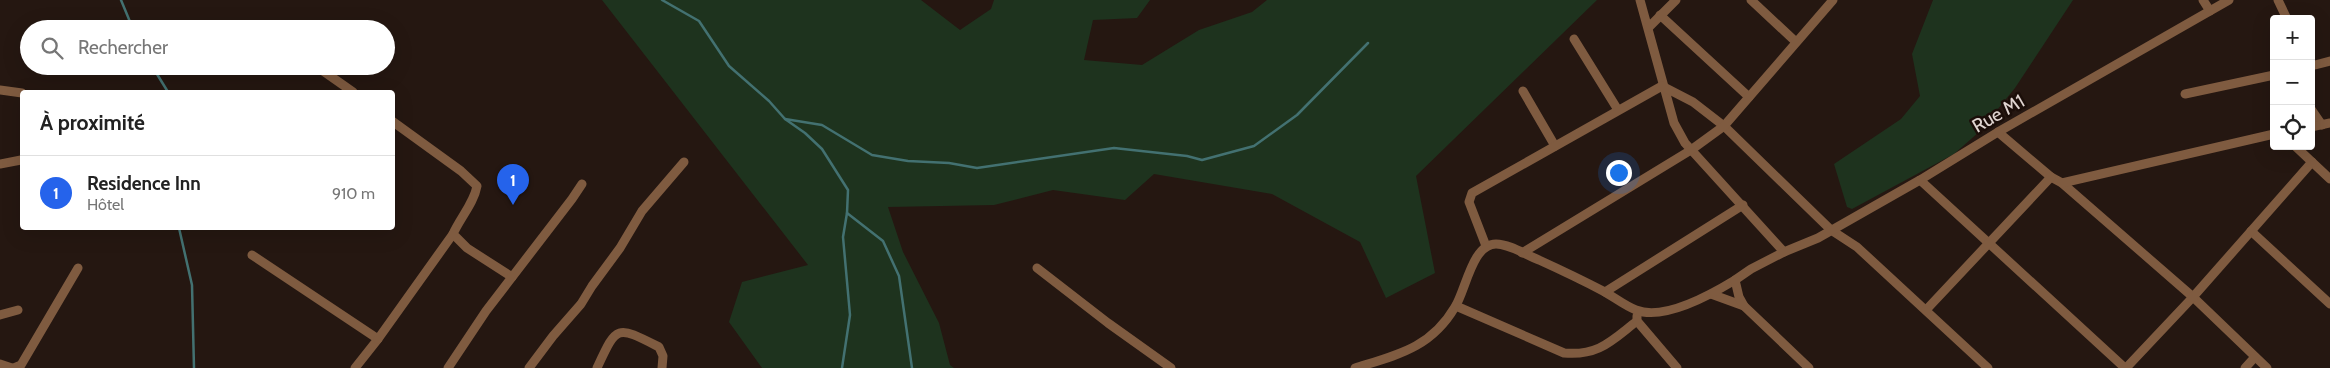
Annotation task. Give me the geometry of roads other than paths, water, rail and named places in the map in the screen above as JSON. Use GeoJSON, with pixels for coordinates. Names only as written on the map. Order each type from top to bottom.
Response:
{"type":"FeatureCollection","features":[{"type":"Feature","properties":{"kind":"street"},"geometry":{"type":"LineString","coordinates":[[1640,0],[1649,27],[1662,86],[1674,123],[1691,150],[1784,252]]}},
{"type":"Feature","properties":{"kind":"street"},"geometry":{"type":"LineString","coordinates":[[1649,27],[1676,0]]}},
{"type":"Feature","properties":{"kind":"street"},"geometry":{"type":"LineString","coordinates":[[1751,0],[1796,42]]}},
{"type":"Feature","properties":{"kind":"street"},"geometry":{"type":"LineString","coordinates":[[1522,253],[1691,150],[1724,126],[1833,0]]}},
{"type":"Feature","properties":{"kind":"street"},"geometry":{"type":"LineString","coordinates":[[2203,0],[2210,11]]}},
{"type":"Feature","properties":{"kind":"street","name":"Rue M1"},"geometry":{"type":"LineString","coordinates":[[1637,311],[1658,312],[1696,302],[1751,269],[1831,230],[1920,180],[1998,132],[2229,0]]}},
{"type":"Feature","properties":{"kind":"street"},"geometry":{"type":"LineString","coordinates":[[2278,0],[2284,15]]}},
{"type":"Feature","properties":{"kind":"street"},"geometry":{"type":"LineString","coordinates":[[1660,15],[1748,97]]}},
{"type":"Feature","properties":{"kind":"street"},"geometry":{"type":"LineString","coordinates":[[1574,39],[1618,110]]}},
{"type":"Feature","properties":{"kind":"street"},"geometry":{"type":"LineString","coordinates":[[2315,65],[2330,61]]}},
{"type":"Feature","properties":{"kind":"street"},"geometry":{"type":"LineString","coordinates":[[329,75],[350,90]]}},
{"type":"Feature","properties":{"kind":"street"},"geometry":{"type":"LineString","coordinates":[[2185,94],[2270,76]]}},
{"type":"Feature","properties":{"kind":"street"},"geometry":{"type":"LineString","coordinates":[[1486,246],[1468,202],[1472,193],[1662,86]]}},
{"type":"Feature","properties":{"kind":"street"},"geometry":{"type":"LineString","coordinates":[[1662,86],[1693,102],[1724,126],[1831,230],[1857,247],[1988,368]]}},
{"type":"Feature","properties":{"kind":"street"},"geometry":{"type":"LineString","coordinates":[[0,90],[20,93]]}},
{"type":"Feature","properties":{"kind":"street"},"geometry":{"type":"LineString","coordinates":[[1523,91],[1555,146]]}},
{"type":"Feature","properties":{"kind":"street"},"geometry":{"type":"LineString","coordinates":[[2315,113],[2326,124]]}},
{"type":"Feature","properties":{"kind":"street"},"geometry":{"type":"LineString","coordinates":[[355,368],[453,234],[460,218],[475,197],[477,186],[462,171],[395,123]]}},
{"type":"Feature","properties":{"kind":"street"},"geometry":{"type":"LineString","coordinates":[[1998,132],[2051,177],[2062,183],[2193,297],[2267,368]]}},
{"type":"Feature","properties":{"kind":"street"},"geometry":{"type":"LineString","coordinates":[[2062,183],[2270,135]]}},
{"type":"Feature","properties":{"kind":"street"},"geometry":{"type":"LineString","coordinates":[[2299,150],[2330,179]]}},
{"type":"Feature","properties":{"kind":"street"},"geometry":{"type":"LineString","coordinates":[[0,164],[20,160]]}},
{"type":"Feature","properties":{"kind":"street"},"geometry":{"type":"LineString","coordinates":[[529,368],[553,336],[581,304],[642,211],[684,162]]}},
{"type":"Feature","properties":{"kind":"street"},"geometry":{"type":"LineString","coordinates":[[1920,180],[2126,368],[2193,297],[2312,162]]}},
{"type":"Feature","properties":{"kind":"street"},"geometry":{"type":"LineString","coordinates":[[1926,310],[2051,177]]}},
{"type":"Feature","properties":{"kind":"street"},"geometry":{"type":"LineString","coordinates":[[448,368],[486,311],[582,184]]}},
{"type":"Feature","properties":{"kind":"street"},"geometry":{"type":"LineString","coordinates":[[1605,292],[1743,205]]}},
{"type":"Feature","properties":{"kind":"street"},"geometry":{"type":"LineString","coordinates":[[2251,231],[2330,304]]}},
{"type":"Feature","properties":{"kind":"street"},"geometry":{"type":"LineString","coordinates":[[453,234],[467,248],[512,277]]}},
{"type":"Feature","properties":{"kind":"street"},"geometry":{"type":"LineString","coordinates":[[1355,368],[1401,354],[1426,341],[1445,323],[1456,306],[1465,288],[1471,267],[1479,253],[1486,246],[1496,244],[1575,276],[1637,311],[1637,322],[1678,368]]}},
{"type":"Feature","properties":{"kind":"street"},"geometry":{"type":"LineString","coordinates":[[252,255],[378,339]]}},
{"type":"Feature","properties":{"kind":"street"},"geometry":{"type":"LineString","coordinates":[[0,364],[13,368],[21,365],[78,268]]}},
{"type":"Feature","properties":{"kind":"street"},"geometry":{"type":"LineString","coordinates":[[1037,268],[1108,323],[1171,368]]}},
{"type":"Feature","properties":{"kind":"street"},"geometry":{"type":"LineString","coordinates":[[1735,280],[1739,297],[1744,306],[1809,368]]}},
{"type":"Feature","properties":{"kind":"street"},"geometry":{"type":"LineString","coordinates":[[1711,294],[1744,306]]}},
{"type":"Feature","properties":{"kind":"street"},"geometry":{"type":"LineString","coordinates":[[1456,306],[1564,352],[1571,353],[1591,352],[1600,348],[1637,322]]}},
{"type":"Feature","properties":{"kind":"street"},"geometry":{"type":"LineString","coordinates":[[0,315],[18,310]]}},
{"type":"Feature","properties":{"kind":"street"},"geometry":{"type":"LineString","coordinates":[[597,368],[610,340],[617,332],[624,331],[659,347],[663,356],[662,368]]}},
{"type":"Feature","properties":{"kind":"street"},"geometry":{"type":"LineString","coordinates":[[2245,368],[2255,357]]}},
{"type":"Feature","properties":{"kind":"waterway"},"geometry":{"type":"LineString","coordinates":[[121,0],[129,20]]}},
{"type":"Feature","properties":{"kind":"waterway"},"geometry":{"type":"LineString","coordinates":[[662,0],[699,21],[729,66],[769,101],[785,119],[805,133],[822,149],[848,190],[843,237],[850,315],[842,368]]}},
{"type":"Feature","properties":{"kind":"waterway"},"geometry":{"type":"LineString","coordinates":[[785,119],[822,125],[872,155],[908,161],[949,163],[977,168],[1114,148],[1187,156],[1202,160],[1254,146],[1297,115],[1368,43]]}},
{"type":"Feature","properties":{"kind":"waterway"},"geometry":{"type":"LineString","coordinates":[[158,75],[167,90]]}},
{"type":"Feature","properties":{"kind":"waterway"},"geometry":{"type":"LineString","coordinates":[[847,213],[883,241],[899,276],[912,368]]}},
{"type":"Feature","properties":{"kind":"waterway"},"geometry":{"type":"LineString","coordinates":[[179,230],[192,285],[194,368]]}},
{"type":"Feature","properties":{"kind":"place","name":"Residence Inn"},"geometry":{"type":"Point","coordinates":[513,205]}}]}
